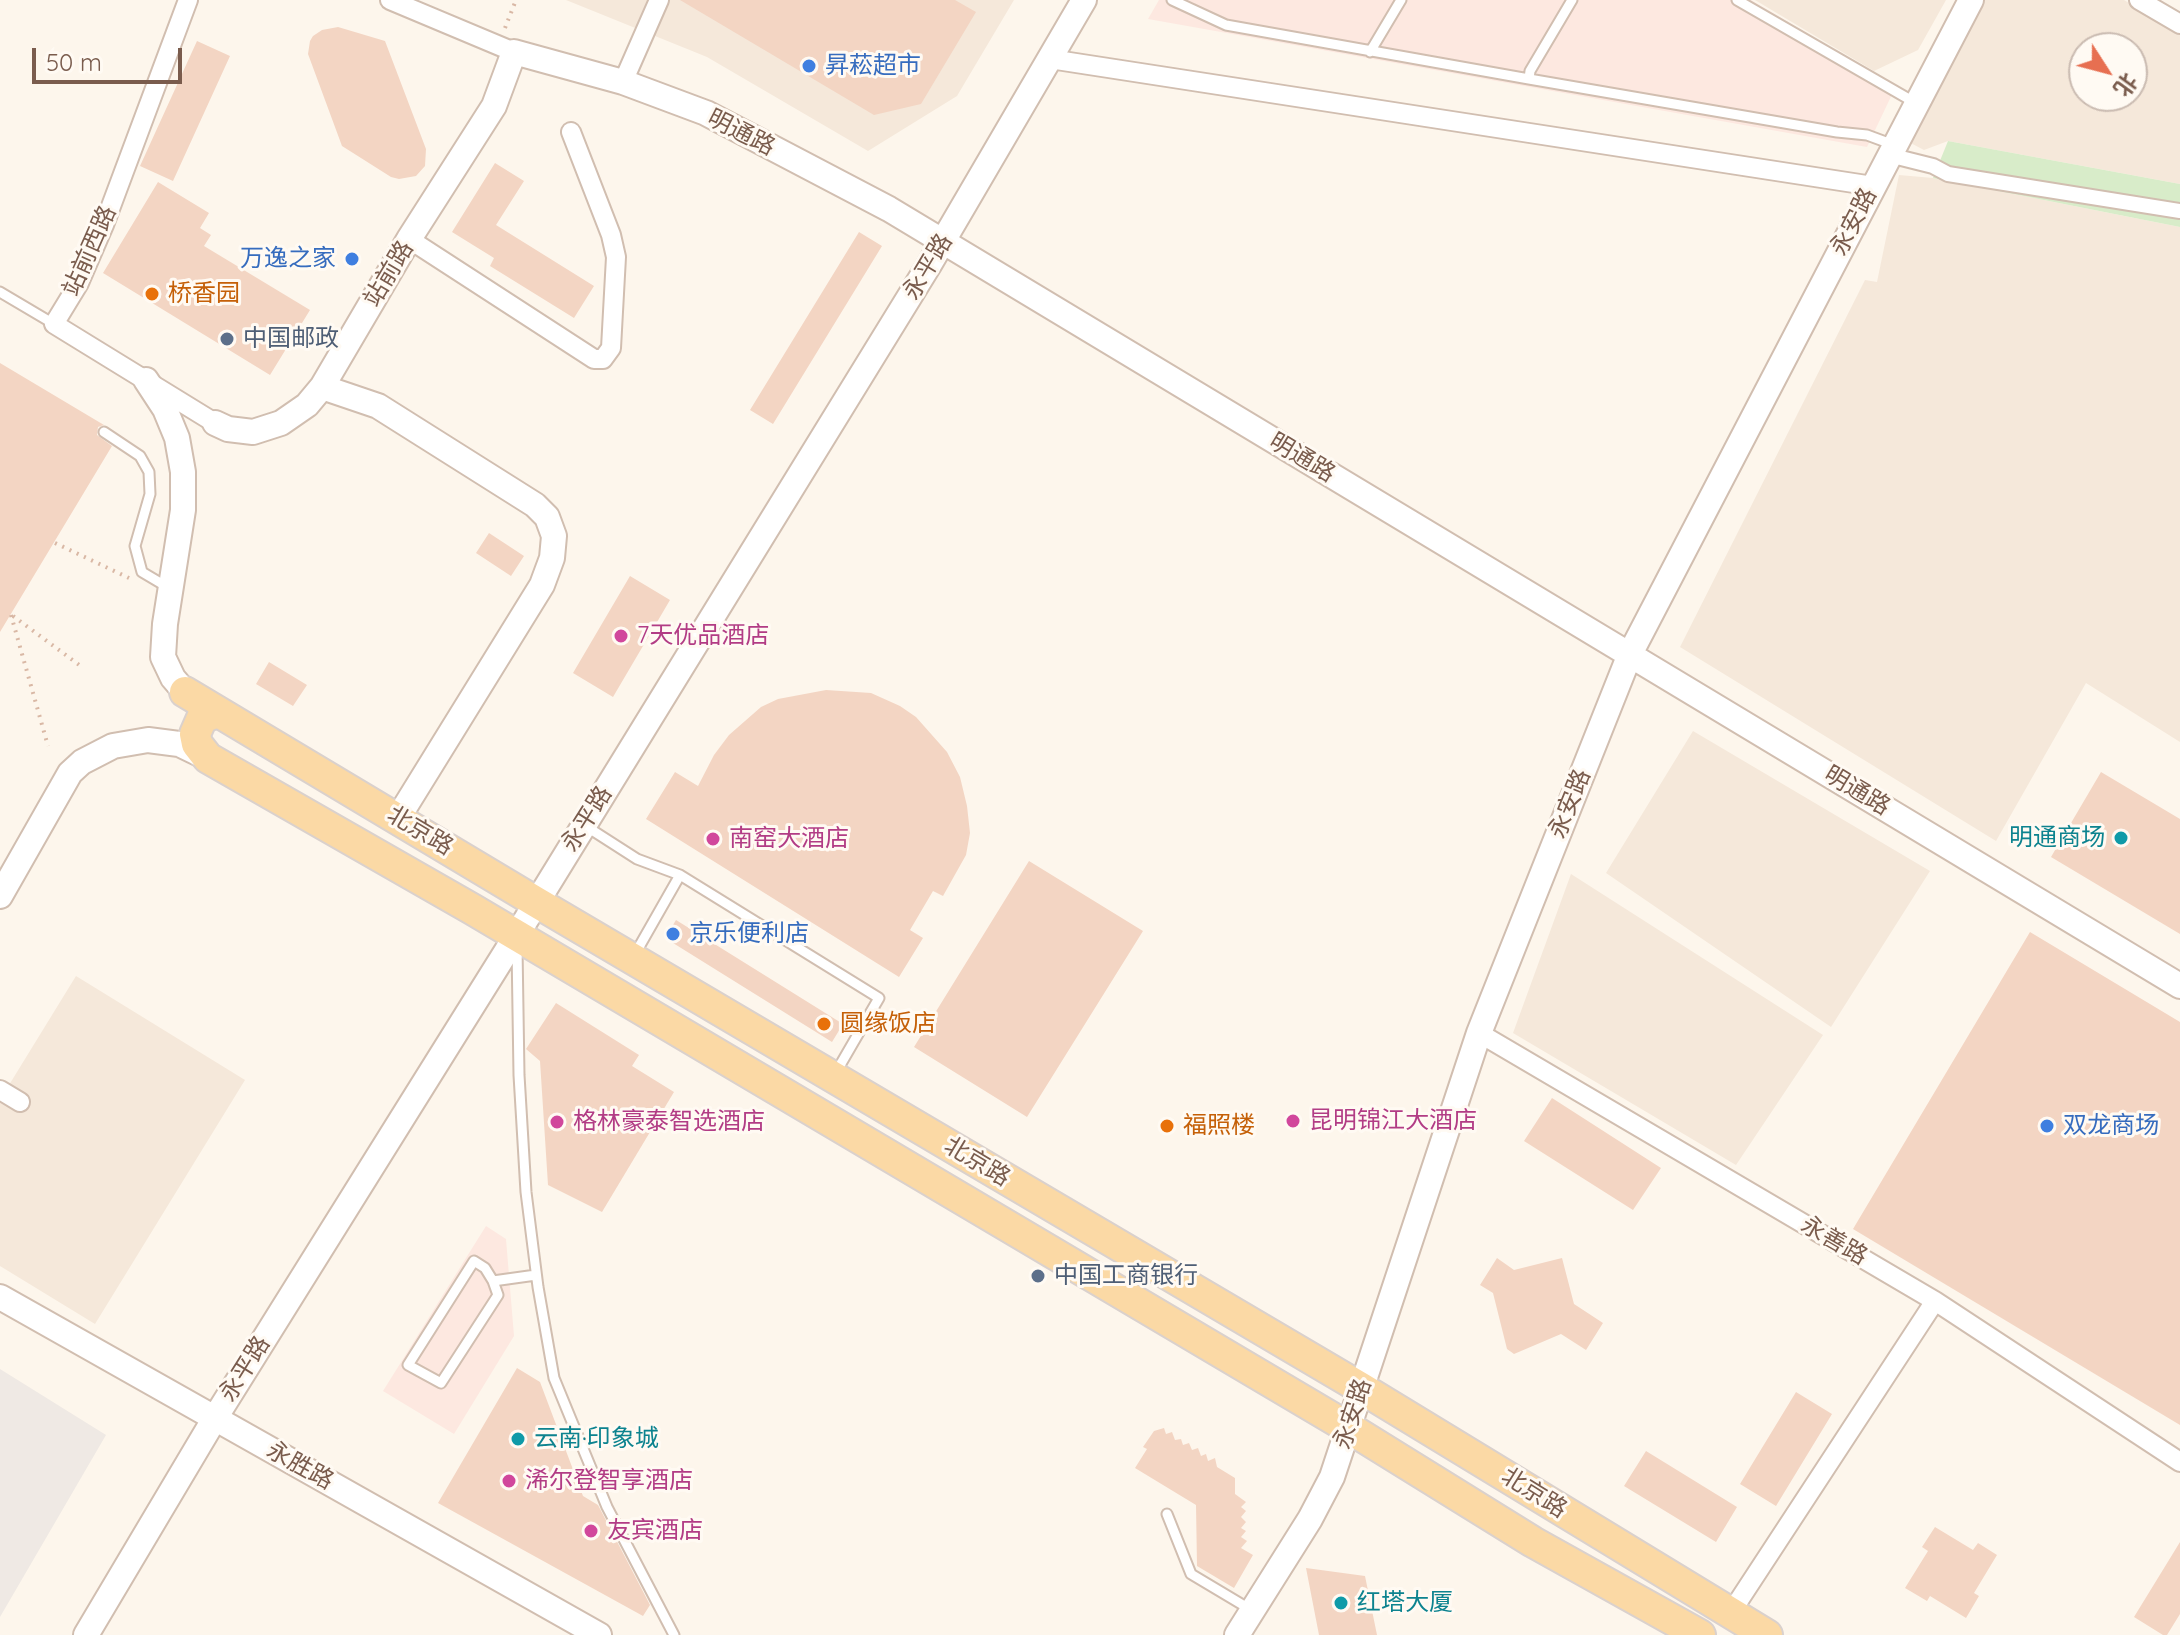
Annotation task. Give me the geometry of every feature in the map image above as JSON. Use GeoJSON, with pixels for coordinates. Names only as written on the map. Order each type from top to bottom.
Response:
{"type":"FeatureCollection","features":[{"type":"Feature","properties":{"kind":"main road","name":"北京路"},"geometry":{"type":"LineString","coordinates":[[185,692],[1361,1388],[1767,1635]]}},
{"type":"Feature","properties":{"kind":"main road"},"geometry":{"type":"LineString","coordinates":[[208,758],[197,744],[195,734],[202,718],[217,712]]}},
{"type":"Feature","properties":{"kind":"main road","name":"北京路"},"geometry":{"type":"LineString","coordinates":[[208,758],[516,936],[1349,1428],[1533,1542],[1700,1635]]}},
{"type":"Feature","properties":{"kind":"street","name":"站前西路"},"geometry":{"type":"LineString","coordinates":[[188,0],[104,225],[79,283],[54,324],[215,423]]}},
{"type":"Feature","properties":{"kind":"street","name":"明通路"},"geometry":{"type":"LineString","coordinates":[[390,0],[506,48],[623,82],[706,113],[889,209],[2180,986]]}},
{"type":"Feature","properties":{"kind":"street"},"geometry":{"type":"LineString","coordinates":[[623,82],[659,0]]}},
{"type":"Feature","properties":{"kind":"street","name":"永平路"},"geometry":{"type":"LineString","coordinates":[[86,1635],[215,1418],[943,242],[1084,0]]}},
{"type":"Feature","properties":{"kind":"street","name":"永安路"},"geometry":{"type":"LineString","coordinates":[[1237,1635],[1310,1519],[1332,1477],[1479,1033],[1630,654],[1971,0]]}},
{"type":"Feature","properties":{"kind":"street"},"geometry":{"type":"LineString","coordinates":[[2139,0],[2180,24]]}},
{"type":"Feature","properties":{"kind":"street","name":"站前路"},"geometry":{"type":"LineString","coordinates":[[215,423],[228,429],[253,432],[281,423],[307,405],[322,387],[409,239],[494,106],[506,48]]}},
{"type":"Feature","properties":{"kind":"street"},"geometry":{"type":"LineString","coordinates":[[1050,59],[1873,186]]}},
{"type":"Feature","properties":{"kind":"street"},"geometry":{"type":"LineString","coordinates":[[409,239],[594,359],[603,359],[611,348],[616,257],[611,235],[571,132]]}},
{"type":"Feature","properties":{"kind":"street"},"geometry":{"type":"LineString","coordinates":[[1891,150],[1948,174],[2180,211]]}},
{"type":"Feature","properties":{"kind":"street"},"geometry":{"type":"LineString","coordinates":[[146,380],[165,409],[177,438],[183,472],[183,510],[165,624],[163,657],[173,678],[185,692]]}},
{"type":"Feature","properties":{"kind":"street"},"geometry":{"type":"LineString","coordinates":[[322,387],[378,406],[535,505],[547,517],[554,536],[552,558],[542,585],[398,818]]}},
{"type":"Feature","properties":{"kind":"street"},"geometry":{"type":"LineString","coordinates":[[0,896],[70,773],[82,762],[113,746],[148,740],[179,744],[208,758]]}},
{"type":"Feature","properties":{"kind":"street","name":"永善路"},"geometry":{"type":"LineString","coordinates":[[1479,1033],[1935,1301],[2180,1462]]}},
{"type":"Feature","properties":{"kind":"street"},"geometry":{"type":"LineString","coordinates":[[0,1090],[20,1102]]}},
{"type":"Feature","properties":{"kind":"street","name":"永胜路"},"geometry":{"type":"LineString","coordinates":[[0,1297],[599,1635]]}},
{"type":"Feature","properties":{"kind":"street"},"geometry":{"type":"LineString","coordinates":[[1730,1614],[1935,1301]]}},
{"type":"Feature","properties":{"kind":"lane"},"geometry":{"type":"LineString","coordinates":[[1172,0],[1226,25],[1867,135],[1891,150]]}},
{"type":"Feature","properties":{"kind":"lane"},"geometry":{"type":"LineString","coordinates":[[1370,52],[1401,0]]}},
{"type":"Feature","properties":{"kind":"lane"},"geometry":{"type":"LineString","coordinates":[[1529,79],[1530,71],[1572,0]]}},
{"type":"Feature","properties":{"kind":"lane"},"geometry":{"type":"LineString","coordinates":[[1737,0],[1916,103]]}},
{"type":"Feature","properties":{"kind":"lane"},"geometry":{"type":"LineString","coordinates":[[0,292],[54,324]]}},
{"type":"Feature","properties":{"kind":"lane"},"geometry":{"type":"LineString","coordinates":[[104,432],[140,456],[149,472],[150,494],[135,546],[142,572],[172,590]]}},
{"type":"Feature","properties":{"kind":"lane"},"geometry":{"type":"LineString","coordinates":[[583,824],[637,859],[680,875],[879,998],[833,1077]]}},
{"type":"Feature","properties":{"kind":"lane"},"geometry":{"type":"LineString","coordinates":[[632,958],[680,875]]}},
{"type":"Feature","properties":{"kind":"lane"},"geometry":{"type":"LineString","coordinates":[[516,936],[526,1192],[536,1275],[554,1378],[607,1507],[674,1635]]}},
{"type":"Feature","properties":{"kind":"lane"},"geometry":{"type":"LineString","coordinates":[[474,1261],[485,1268],[493,1281],[498,1295],[441,1383],[408,1365],[474,1261]]}},
{"type":"Feature","properties":{"kind":"lane"},"geometry":{"type":"LineString","coordinates":[[493,1281],[536,1275]]}},
{"type":"Feature","properties":{"kind":"lane"},"geometry":{"type":"LineString","coordinates":[[1167,1514],[1191,1574],[1253,1611]]}},
{"type":"Feature","properties":{"kind":"path"},"geometry":{"type":"LineString","coordinates":[[506,48],[516,0]]}},
{"type":"Feature","properties":{"kind":"path"},"geometry":{"type":"LineString","coordinates":[[55,543],[134,580]]}},
{"type":"Feature","properties":{"kind":"path"},"geometry":{"type":"LineString","coordinates":[[48,746],[11,615],[82,667]]}},
{"type":"Feature","properties":{"kind":"shaded area"},"geometry":{"type":"Polygon","coordinates":[[[566,0],[1014,0],[957,96],[868,151],[707,57],[566,0]]]}},
{"type":"Feature","properties":{"kind":"shaded area"},"geometry":{"type":"Polygon","coordinates":[[[1159,0],[1751,0],[1896,86],[1867,147],[1148,19],[1159,0]]]}},
{"type":"Feature","properties":{"kind":"shaded area"},"geometry":{"type":"Polygon","coordinates":[[[1755,0],[1946,0],[1918,50],[1874,71],[1755,0]]]}},
{"type":"Feature","properties":{"kind":"shaded area"},"geometry":{"type":"Polygon","coordinates":[[[1979,0],[2124,0],[2180,33],[2180,184],[1948,141],[1924,150],[1903,139],[1979,0]]]}},
{"type":"Feature","properties":{"kind":"shaded area"},"geometry":{"type":"Polygon","coordinates":[[[1899,175],[1933,178],[2180,227],[2180,742],[2086,683],[1996,841],[1680,647],[1865,280],[1877,282],[1899,175]]]}},
{"type":"Feature","properties":{"kind":"shaded area"},"geometry":{"type":"Polygon","coordinates":[[[1693,731],[1930,871],[1831,1027],[1606,873],[1693,731]]]}},
{"type":"Feature","properties":{"kind":"shaded area"},"geometry":{"type":"Polygon","coordinates":[[[1571,874],[1823,1035],[1736,1165],[1513,1033],[1571,874]]]}},
{"type":"Feature","properties":{"kind":"shaded area"},"geometry":{"type":"Polygon","coordinates":[[[76,976],[245,1080],[95,1324],[0,1266],[0,1080],[9,1085],[76,976]]]}},
{"type":"Feature","properties":{"kind":"shaded area"},"geometry":{"type":"Polygon","coordinates":[[[486,1226],[506,1239],[514,1336],[454,1434],[383,1391],[486,1226]]]}},
{"type":"Feature","properties":{"kind":"shaded area"},"geometry":{"type":"Polygon","coordinates":[[[0,1369],[106,1435],[0,1617],[0,1369]]]}},
{"type":"Feature","properties":{"kind":"green space"},"geometry":{"type":"Polygon","coordinates":[[[1948,141],[2180,184],[2180,227],[1933,178],[1948,141]]]}},
{"type":"Feature","properties":{"kind":"building"},"geometry":{"type":"Polygon","coordinates":[[[680,0],[955,0],[976,12],[921,104],[874,115],[680,0]]]}},
{"type":"Feature","properties":{"kind":"building"},"geometry":{"type":"Polygon","coordinates":[[[338,27],[385,41],[426,149],[425,166],[416,176],[391,177],[342,146],[308,54],[313,36],[322,30],[338,27]]]}},
{"type":"Feature","properties":{"kind":"building"},"geometry":{"type":"Polygon","coordinates":[[[197,41],[230,56],[173,181],[140,166],[197,41]]]}},
{"type":"Feature","properties":{"kind":"building"},"geometry":{"type":"Polygon","coordinates":[[[495,163],[524,181],[496,225],[594,286],[574,318],[490,266],[494,258],[452,232],[495,163]]]}},
{"type":"Feature","properties":{"kind":"building"},"geometry":{"type":"Polygon","coordinates":[[[158,182],[209,213],[200,228],[211,235],[204,246],[310,310],[270,375],[103,273],[158,182]]]}},
{"type":"Feature","properties":{"kind":"building"},"geometry":{"type":"Polygon","coordinates":[[[859,232],[882,246],[773,424],[750,410],[859,232]]]}},
{"type":"Feature","properties":{"kind":"building"},"geometry":{"type":"Polygon","coordinates":[[[0,363],[104,425],[98,427],[97,435],[112,446],[0,632],[0,363]]]}},
{"type":"Feature","properties":{"kind":"building"},"geometry":{"type":"Polygon","coordinates":[[[489,533],[524,556],[511,576],[476,553],[489,533]]]}},
{"type":"Feature","properties":{"kind":"building","name":"7天优品酒店"},"geometry":{"type":"Polygon","coordinates":[[[630,576],[670,600],[613,697],[573,673],[630,576]]]}},
{"type":"Feature","properties":{"kind":"building"},"geometry":{"type":"Polygon","coordinates":[[[269,662],[307,685],[293,706],[256,684],[269,662]]]}},
{"type":"Feature","properties":{"kind":"building"},"geometry":{"type":"Polygon","coordinates":[[[826,690],[871,693],[900,706],[916,717],[947,752],[960,777],[970,833],[966,855],[943,896],[933,891],[910,930],[923,938],[899,977],[646,819],[675,772],[698,786],[714,755],[729,735],[761,707],[778,699],[826,690]]]}},
{"type":"Feature","properties":{"kind":"building","name":"明通商场"},"geometry":{"type":"Polygon","coordinates":[[[2101,772],[2180,819],[2180,934],[2051,857],[2101,772]]]}},
{"type":"Feature","properties":{"kind":"building"},"geometry":{"type":"Polygon","coordinates":[[[1029,861],[1143,931],[1027,1117],[914,1047],[1029,861]]]}},
{"type":"Feature","properties":{"kind":"building"},"geometry":{"type":"Polygon","coordinates":[[[676,920],[843,1024],[832,1042],[665,938],[676,920]]]}},
{"type":"Feature","properties":{"kind":"building","name":"双龙商场"},"geometry":{"type":"Polygon","coordinates":[[[2030,932],[2180,1022],[2180,1425],[1853,1229],[2030,932]]]}},
{"type":"Feature","properties":{"kind":"building"},"geometry":{"type":"Polygon","coordinates":[[[556,1003],[639,1055],[632,1066],[674,1092],[602,1212],[548,1185],[540,1061],[526,1049],[556,1003]]]}},
{"type":"Feature","properties":{"kind":"building"},"geometry":{"type":"Polygon","coordinates":[[[1552,1098],[1661,1168],[1633,1210],[1524,1141],[1552,1098]]]}},
{"type":"Feature","properties":{"kind":"building"},"geometry":{"type":"Polygon","coordinates":[[[1497,1258],[1514,1270],[1562,1258],[1574,1304],[1603,1323],[1586,1350],[1561,1334],[1514,1354],[1507,1349],[1493,1293],[1480,1285],[1497,1258]]]}},
{"type":"Feature","properties":{"kind":"building","name":"云南·印象城"},"geometry":{"type":"Polygon","coordinates":[[[517,1368],[540,1382],[583,1496],[598,1505],[650,1605],[643,1616],[438,1503],[517,1368]]]}},
{"type":"Feature","properties":{"kind":"building"},"geometry":{"type":"Polygon","coordinates":[[[1796,1392],[1832,1414],[1776,1506],[1740,1484],[1796,1392]]]}},
{"type":"Feature","properties":{"kind":"building"},"geometry":{"type":"Polygon","coordinates":[[[1164,1428],[1166,1434],[1172,1432],[1175,1440],[1181,1439],[1183,1445],[1189,1443],[1192,1450],[1198,1448],[1201,1456],[1206,1454],[1208,1461],[1215,1458],[1217,1467],[1235,1478],[1235,1494],[1246,1502],[1241,1507],[1246,1511],[1241,1517],[1246,1522],[1241,1528],[1246,1531],[1241,1537],[1247,1541],[1241,1548],[1253,1555],[1234,1588],[1197,1566],[1196,1505],[1135,1468],[1147,1449],[1143,1447],[1154,1431],[1164,1428]]]}},
{"type":"Feature","properties":{"kind":"building"},"geometry":{"type":"Polygon","coordinates":[[[1646,1451],[1737,1507],[1716,1542],[1624,1486],[1646,1451]]]}},
{"type":"Feature","properties":{"kind":"building"},"geometry":{"type":"Polygon","coordinates":[[[1935,1527],[1973,1550],[1978,1543],[1997,1555],[1974,1593],[1979,1596],[1966,1618],[1930,1596],[1927,1601],[1905,1588],[1928,1551],[1922,1547],[1935,1527]]]}},
{"type":"Feature","properties":{"kind":"building"},"geometry":{"type":"Polygon","coordinates":[[[2180,1542],[2180,1614],[2167,1635],[2163,1635],[2134,1617],[2180,1542]]]}},
{"type":"Feature","properties":{"kind":"building","name":"红塔大厦"},"geometry":{"type":"Polygon","coordinates":[[[1306,1568],[1365,1576],[1377,1635],[1319,1635],[1306,1568]]]}},
{"type":"Feature","properties":{"kind":"place","name":"昇菘超市"},"geometry":{"type":"Point","coordinates":[809,66]}},
{"type":"Feature","properties":{"kind":"place","name":"万逸之家"},"geometry":{"type":"Point","coordinates":[352,259]}},
{"type":"Feature","properties":{"kind":"place","name":"桥香园"},"geometry":{"type":"Point","coordinates":[152,294]}},
{"type":"Feature","properties":{"kind":"place","name":"中国邮政"},"geometry":{"type":"Point","coordinates":[227,339]}},
{"type":"Feature","properties":{"kind":"place","name":"7天优品酒店"},"geometry":{"type":"Point","coordinates":[621,636]}},
{"type":"Feature","properties":{"kind":"place","name":"明通商场"},"geometry":{"type":"Point","coordinates":[2121,838]}},
{"type":"Feature","properties":{"kind":"place","name":"南窑大酒店"},"geometry":{"type":"Point","coordinates":[713,839]}},
{"type":"Feature","properties":{"kind":"place","name":"京乐便利店"},"geometry":{"type":"Point","coordinates":[673,934]}},
{"type":"Feature","properties":{"kind":"place","name":"圆缘饭店"},"geometry":{"type":"Point","coordinates":[824,1024]}},
{"type":"Feature","properties":{"kind":"place","name":"昆明锦江大酒店"},"geometry":{"type":"Point","coordinates":[1293,1121]}},
{"type":"Feature","properties":{"kind":"place","name":"格林豪泰智选酒店"},"geometry":{"type":"Point","coordinates":[557,1122]}},
{"type":"Feature","properties":{"kind":"place","name":"福照楼"},"geometry":{"type":"Point","coordinates":[1167,1126]}},
{"type":"Feature","properties":{"kind":"place","name":"双龙商场"},"geometry":{"type":"Point","coordinates":[2047,1126]}},
{"type":"Feature","properties":{"kind":"place","name":"中国工商银行"},"geometry":{"type":"Point","coordinates":[1038,1276]}},
{"type":"Feature","properties":{"kind":"place","name":"云南·印象城"},"geometry":{"type":"Point","coordinates":[518,1439]}},
{"type":"Feature","properties":{"kind":"place","name":"浠尔登智享酒店"},"geometry":{"type":"Point","coordinates":[509,1481]}},
{"type":"Feature","properties":{"kind":"place","name":"友宾酒店"},"geometry":{"type":"Point","coordinates":[591,1531]}},
{"type":"Feature","properties":{"kind":"place","name":"红塔大厦"},"geometry":{"type":"Point","coordinates":[1341,1603]}}]}
